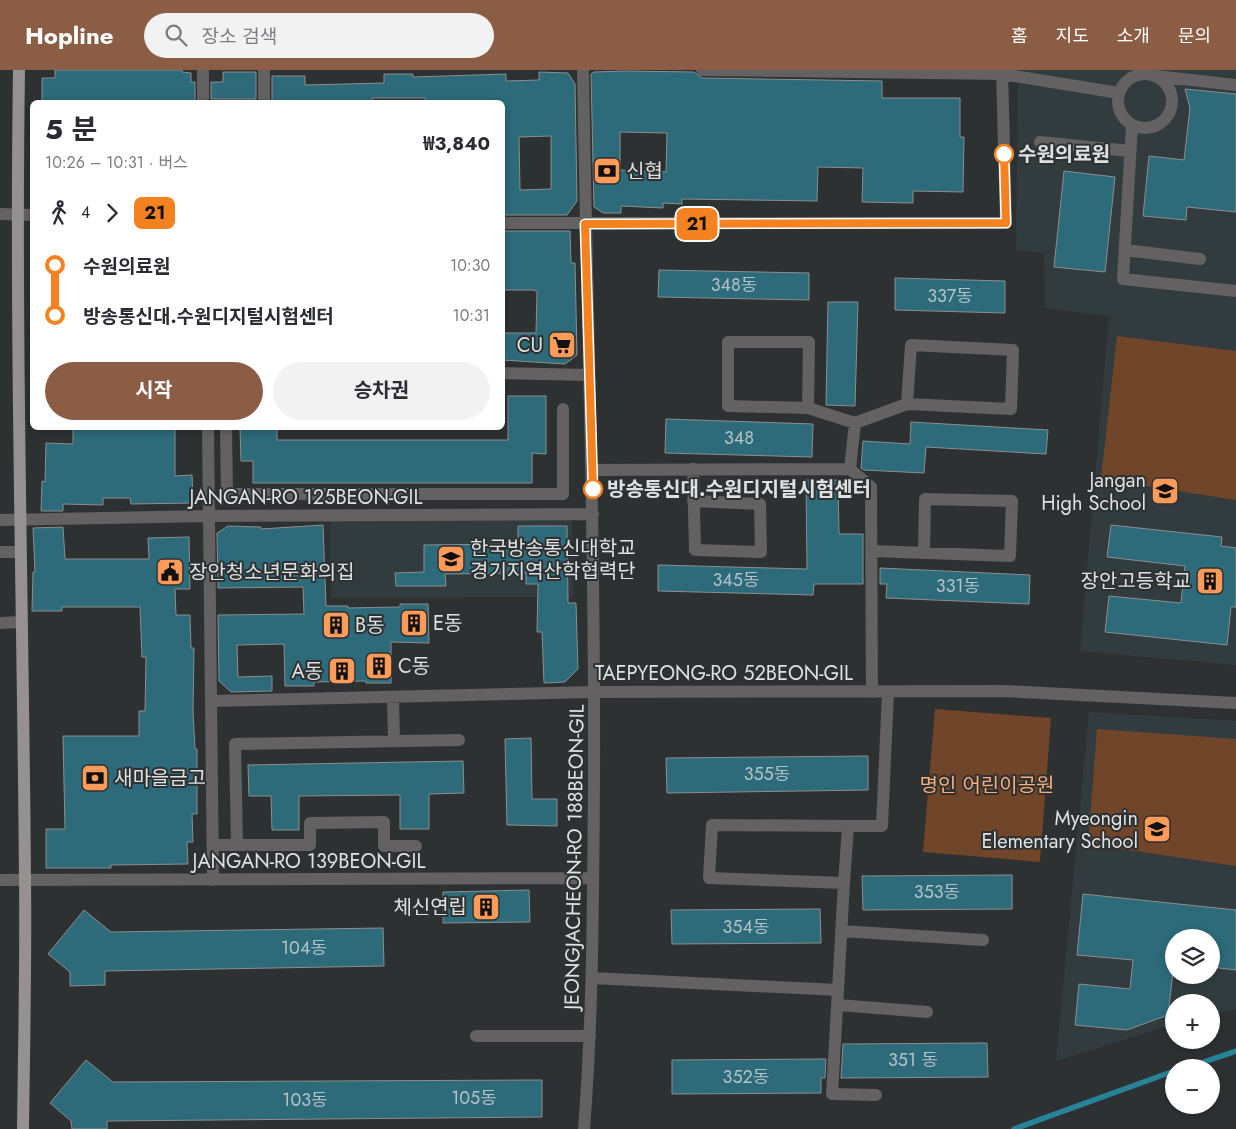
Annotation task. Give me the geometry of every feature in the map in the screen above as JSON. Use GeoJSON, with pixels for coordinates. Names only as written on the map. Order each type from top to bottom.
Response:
{"type":"FeatureCollection","features":[{"type":"Feature","properties":{"kind":"main road"},"geometry":{"type":"LineString","coordinates":[[18,70],[19,552],[25,880],[23,1129]]}},
{"type":"Feature","properties":{"kind":"street"},"geometry":{"type":"LineString","coordinates":[[203,70],[203,100]]}},
{"type":"Feature","properties":{"kind":"street"},"geometry":{"type":"LineString","coordinates":[[264,70],[264,100]]}},
{"type":"Feature","properties":{"kind":"street","name":"JEONGJACHEON-RO 188BEON-GIL"},"geometry":{"type":"LineString","coordinates":[[583,70],[593,514],[594,692],[592,978],[584,1129]]}},
{"type":"Feature","properties":{"kind":"street"},"geometry":{"type":"LineString","coordinates":[[702,70],[1002,72],[1119,93]]}},
{"type":"Feature","properties":{"kind":"street"},"geometry":{"type":"LineString","coordinates":[[505,223],[1006,223],[1002,72]]}},
{"type":"Feature","properties":{"kind":"street"},"geometry":{"type":"LineString","coordinates":[[1153,76],[1167,86],[1171,93],[1171,110],[1159,125],[1141,128],[1132,126],[1119,112],[1119,93],[1123,85],[1136,75],[1153,76],[1236,85]]}},
{"type":"Feature","properties":{"kind":"street"},"geometry":{"type":"LineString","coordinates":[[1132,126],[1123,279],[1236,291]]}},
{"type":"Feature","properties":{"kind":"street"},"geometry":{"type":"LineString","coordinates":[[1040,142],[1130,151]]}},
{"type":"Feature","properties":{"kind":"street"},"geometry":{"type":"LineString","coordinates":[[0,214],[30,215]]}},
{"type":"Feature","properties":{"kind":"street"},"geometry":{"type":"LineString","coordinates":[[1125,250],[1200,259]]}},
{"type":"Feature","properties":{"kind":"street"},"geometry":{"type":"LineString","coordinates":[[808,408],[808,342],[728,342],[728,406],[808,408],[856,422],[907,404],[1011,410],[1013,350],[911,345],[907,404]]}},
{"type":"Feature","properties":{"kind":"street"},"geometry":{"type":"LineString","coordinates":[[505,373],[589,375]]}},
{"type":"Feature","properties":{"kind":"street"},"geometry":{"type":"LineString","coordinates":[[226,430],[227,494],[564,494],[563,409]]}},
{"type":"Feature","properties":{"kind":"street"},"geometry":{"type":"LineString","coordinates":[[850,469],[856,422]]}},
{"type":"Feature","properties":{"kind":"street"},"geometry":{"type":"LineString","coordinates":[[208,430],[213,880]]}},
{"type":"Feature","properties":{"kind":"street"},"geometry":{"type":"LineString","coordinates":[[692,469],[694,550],[760,552],[760,504],[693,501]]}},
{"type":"Feature","properties":{"kind":"street"},"geometry":{"type":"LineString","coordinates":[[592,470],[850,469],[872,487],[872,692]]}},
{"type":"Feature","properties":{"kind":"street"},"geometry":{"type":"LineString","coordinates":[[872,551],[924,553],[1010,556],[1012,501],[925,499],[924,553]]}},
{"type":"Feature","properties":{"kind":"street","name":"JANGAN-RO 125BEON-GIL"},"geometry":{"type":"LineString","coordinates":[[0,520],[208,516],[593,514]]}},
{"type":"Feature","properties":{"kind":"street"},"geometry":{"type":"LineString","coordinates":[[0,552],[19,552]]}},
{"type":"Feature","properties":{"kind":"street"},"geometry":{"type":"LineString","coordinates":[[0,623],[20,622]]}},
{"type":"Feature","properties":{"kind":"street","name":"TAEPYEONG-RO 52BEON-GIL"},"geometry":{"type":"LineString","coordinates":[[212,701],[594,692],[1004,692],[1236,703]]}},
{"type":"Feature","properties":{"kind":"street"},"geometry":{"type":"LineString","coordinates":[[844,883],[709,878],[712,824],[882,826],[888,692]]}},
{"type":"Feature","properties":{"kind":"street"},"geometry":{"type":"LineString","coordinates":[[392,697],[394,741]]}},
{"type":"Feature","properties":{"kind":"street"},"geometry":{"type":"LineString","coordinates":[[237,845],[235,744],[459,740]]}},
{"type":"Feature","properties":{"kind":"street"},"geometry":{"type":"LineString","coordinates":[[213,845],[310,844],[310,823],[384,822],[384,846],[416,846]]}},
{"type":"Feature","properties":{"kind":"street"},"geometry":{"type":"LineString","coordinates":[[848,826],[832,1094],[876,1095]]}},
{"type":"Feature","properties":{"kind":"street","name":"JANGAN-RO 139BEON-GIL"},"geometry":{"type":"LineString","coordinates":[[0,880],[594,878]]}},
{"type":"Feature","properties":{"kind":"street"},"geometry":{"type":"LineString","coordinates":[[841,932],[983,940]]}},
{"type":"Feature","properties":{"kind":"street"},"geometry":{"type":"LineString","coordinates":[[592,978],[838,990]]}},
{"type":"Feature","properties":{"kind":"street"},"geometry":{"type":"LineString","coordinates":[[838,1005],[927,1012]]}},
{"type":"Feature","properties":{"kind":"street"},"geometry":{"type":"LineString","coordinates":[[476,1036],[590,1036]]}},
{"type":"Feature","properties":{"kind":"shaded area"},"geometry":{"type":"Polygon","coordinates":[[[1018,70],[1236,70],[1236,665],[1080,651],[1109,316],[1045,308],[1044,253],[1016,250],[1018,70]]]}},
{"type":"Feature","properties":{"kind":"shaded area","name":"한국방송통신대학교 경기지역산학협력단"},"geometry":{"type":"Polygon","coordinates":[[[572,519],[573,597],[331,598],[330,521],[572,519]]]}},
{"type":"Feature","properties":{"kind":"shaded area","name":"Myeongin Elementary School"},"geometry":{"type":"Polygon","coordinates":[[[1089,712],[1236,721],[1236,1010],[1220,1012],[1220,994],[1165,994],[1165,1027],[1056,1061],[1089,712]]]}},
{"type":"Feature","properties":{"kind":"green space"},"geometry":{"type":"Polygon","coordinates":[[[1117,336],[1236,351],[1236,500],[1101,479],[1117,336]]]}},
{"type":"Feature","properties":{"kind":"green space","name":"명인 어린이공원"},"geometry":{"type":"Polygon","coordinates":[[[935,709],[1051,718],[1040,862],[923,852],[935,709]]]}},
{"type":"Feature","properties":{"kind":"green space"},"geometry":{"type":"Polygon","coordinates":[[[1097,729],[1236,739],[1236,866],[1088,844],[1097,729]]]}},
{"type":"Feature","properties":{"kind":"building"},"geometry":{"type":"Polygon","coordinates":[[[55,70],[182,70],[182,72],[191,73],[191,82],[195,82],[195,99],[42,100],[42,78],[55,78],[55,70]]]}},
{"type":"Feature","properties":{"kind":"building"},"geometry":{"type":"Polygon","coordinates":[[[223,72],[256,72],[256,99],[211,99],[211,82],[223,82],[223,72]]]}},
{"type":"Feature","properties":{"kind":"building"},"geometry":{"type":"Polygon","coordinates":[[[539,72],[568,73],[575,84],[577,201],[567,215],[505,215],[505,100],[372,98],[372,100],[272,100],[272,76],[305,76],[305,85],[384,83],[384,74],[413,74],[413,77],[506,74],[506,81],[539,80],[539,72]],[[551,136],[519,137],[520,190],[551,189],[551,136]]]}},
{"type":"Feature","properties":{"kind":"building"},"geometry":{"type":"Polygon","coordinates":[[[594,72],[694,72],[702,78],[882,81],[882,98],[960,98],[960,137],[964,137],[963,192],[913,191],[913,203],[862,202],[863,168],[818,167],[817,201],[682,199],[682,204],[663,203],[663,208],[621,206],[621,213],[603,213],[594,207],[591,74],[594,72]],[[620,132],[620,170],[666,172],[667,133],[620,132]]]}},
{"type":"Feature","properties":{"kind":"building"},"geometry":{"type":"Polygon","coordinates":[[[1185,89],[1236,94],[1236,212],[1187,207],[1186,220],[1143,216],[1149,156],[1184,160],[1190,108],[1185,89]]]}},
{"type":"Feature","properties":{"kind":"building"},"geometry":{"type":"Polygon","coordinates":[[[1064,171],[1115,177],[1105,272],[1054,267],[1064,171]]]}},
{"type":"Feature","properties":{"kind":"building"},"geometry":{"type":"Polygon","coordinates":[[[505,231],[570,231],[571,263],[575,263],[577,355],[565,364],[505,360],[505,333],[536,333],[537,292],[534,290],[505,290],[505,231]]]}},
{"type":"Feature","properties":{"kind":"building"},"geometry":{"type":"Polygon","coordinates":[[[659,270],[809,273],[809,300],[658,297],[659,270]]]}},
{"type":"Feature","properties":{"kind":"building"},"geometry":{"type":"Polygon","coordinates":[[[895,278],[1005,281],[1005,313],[895,310],[895,278]]]}},
{"type":"Feature","properties":{"kind":"building"},"geometry":{"type":"Polygon","coordinates":[[[828,302],[858,302],[855,406],[826,405],[828,302]]]}},
{"type":"Feature","properties":{"kind":"building"},"geometry":{"type":"Polygon","coordinates":[[[508,396],[546,396],[546,454],[532,453],[532,483],[253,483],[253,461],[241,461],[240,430],[277,430],[277,440],[508,440],[508,396]]]}},
{"type":"Feature","properties":{"kind":"building"},"geometry":{"type":"Polygon","coordinates":[[[666,419],[813,424],[812,457],[665,453],[666,419]]]}},
{"type":"Feature","properties":{"kind":"building"},"geometry":{"type":"Polygon","coordinates":[[[911,422],[1048,430],[1046,454],[926,447],[924,473],[864,470],[861,468],[863,441],[910,444],[911,422]]]}},
{"type":"Feature","properties":{"kind":"building"},"geometry":{"type":"Polygon","coordinates":[[[73,430],[175,430],[175,476],[192,475],[193,503],[131,504],[130,498],[103,498],[103,505],[63,504],[63,511],[41,511],[42,481],[45,482],[46,443],[73,444],[73,430]]]}},
{"type":"Feature","properties":{"kind":"building"},"geometry":{"type":"Polygon","coordinates":[[[806,480],[838,480],[839,534],[863,534],[863,584],[814,584],[813,595],[658,591],[658,565],[807,569],[806,480]]]}},
{"type":"Feature","properties":{"kind":"building"},"geometry":{"type":"Polygon","coordinates":[[[323,525],[326,606],[348,606],[348,608],[400,607],[400,604],[428,604],[429,643],[391,642],[391,683],[366,683],[366,681],[314,682],[314,686],[285,686],[284,644],[237,645],[238,677],[272,676],[272,691],[231,692],[219,681],[218,615],[304,614],[303,587],[218,588],[217,533],[228,526],[261,527],[261,529],[323,525]]]}},
{"type":"Feature","properties":{"kind":"building","name":"장안고등학교"},"geometry":{"type":"Polygon","coordinates":[[[1111,525],[1222,537],[1221,546],[1236,548],[1236,607],[1231,607],[1227,645],[1105,632],[1109,596],[1181,603],[1185,566],[1107,557],[1111,525]]]}},
{"type":"Feature","properties":{"kind":"building"},"geometry":{"type":"Polygon","coordinates":[[[518,526],[567,526],[568,603],[576,603],[578,669],[565,682],[544,683],[542,632],[537,632],[538,584],[526,584],[526,573],[445,574],[446,586],[396,586],[395,573],[424,572],[424,545],[518,544],[518,526]]]}},
{"type":"Feature","properties":{"kind":"building"},"geometry":{"type":"Polygon","coordinates":[[[63,527],[65,559],[149,559],[148,538],[189,537],[190,589],[175,589],[176,615],[190,615],[191,648],[194,648],[193,711],[195,749],[197,749],[197,814],[192,814],[193,842],[187,842],[188,864],[111,865],[111,868],[46,868],[46,829],[65,829],[63,736],[139,736],[139,711],[145,711],[146,657],[142,657],[140,607],[62,607],[62,611],[32,611],[33,572],[35,572],[33,528],[63,527]]]}},
{"type":"Feature","properties":{"kind":"building"},"geometry":{"type":"Polygon","coordinates":[[[880,568],[1030,575],[1029,604],[886,598],[887,584],[880,584],[880,568]]]}},
{"type":"Feature","properties":{"kind":"building"},"geometry":{"type":"Polygon","coordinates":[[[531,738],[532,799],[557,799],[557,826],[507,825],[505,739],[531,738]]]}},
{"type":"Feature","properties":{"kind":"building"},"geometry":{"type":"Polygon","coordinates":[[[868,756],[868,790],[667,793],[666,758],[868,756]]]}},
{"type":"Feature","properties":{"kind":"building"},"geometry":{"type":"Polygon","coordinates":[[[463,761],[464,793],[429,794],[429,829],[400,829],[400,795],[299,796],[299,830],[272,830],[271,796],[249,796],[248,765],[463,761]]]}},
{"type":"Feature","properties":{"kind":"building"},"geometry":{"type":"Polygon","coordinates":[[[1012,875],[1012,909],[863,910],[862,876],[1012,875]]]}},
{"type":"Feature","properties":{"kind":"building","name":"체신연립"},"geometry":{"type":"Polygon","coordinates":[[[529,890],[530,922],[443,923],[443,892],[529,890]]]}},
{"type":"Feature","properties":{"kind":"building"},"geometry":{"type":"Polygon","coordinates":[[[1083,894],[1236,910],[1236,970],[1220,968],[1220,929],[1165,929],[1165,984],[1172,984],[1170,994],[1165,994],[1165,1016],[1127,1030],[1075,1025],[1079,984],[1130,989],[1133,960],[1077,955],[1083,894]]]}},
{"type":"Feature","properties":{"kind":"building"},"geometry":{"type":"Polygon","coordinates":[[[820,909],[821,943],[672,944],[671,910],[820,909]]]}},
{"type":"Feature","properties":{"kind":"building"},"geometry":{"type":"Polygon","coordinates":[[[84,910],[111,932],[383,928],[384,966],[105,971],[105,985],[70,986],[70,972],[48,954],[84,910]]]}},
{"type":"Feature","properties":{"kind":"building"},"geometry":{"type":"Polygon","coordinates":[[[987,1043],[988,1077],[841,1078],[843,1044],[987,1043]]]}},
{"type":"Feature","properties":{"kind":"building"},"geometry":{"type":"Polygon","coordinates":[[[826,1059],[825,1078],[821,1078],[821,1093],[672,1094],[672,1060],[826,1059]]]}},
{"type":"Feature","properties":{"kind":"building"},"geometry":{"type":"Polygon","coordinates":[[[86,1060],[113,1082],[542,1080],[542,1117],[107,1121],[107,1129],[72,1129],[71,1121],[50,1103],[86,1060]]]}},
{"type":"Feature","properties":{"kind":"waterway"},"geometry":{"type":"LineString","coordinates":[[1212,1059],[1236,1051]]}},
{"type":"Feature","properties":{"kind":"waterway"},"geometry":{"type":"LineString","coordinates":[[1014,1129],[1165,1074]]}},
{"type":"Feature","properties":{"kind":"bus line","name":"21"},"geometry":{"type":"LineString","coordinates":[[593,489],[585,224],[1006,223],[1004,154]]}},
{"type":"Feature","properties":{"kind":"place","name":"수원의료원"},"geometry":{"type":"Point","coordinates":[1004,154]}},
{"type":"Feature","properties":{"kind":"place","name":"신협"},"geometry":{"type":"Point","coordinates":[607,171]}},
{"type":"Feature","properties":{"kind":"place","name":"CU"},"geometry":{"type":"Point","coordinates":[562,345]}},
{"type":"Feature","properties":{"kind":"place","name":"방송통신대.수원디지털시험센터"},"geometry":{"type":"Point","coordinates":[593,489]}},
{"type":"Feature","properties":{"kind":"place","name":"Jangan High School"},"geometry":{"type":"Point","coordinates":[1165,491]}},
{"type":"Feature","properties":{"kind":"place","name":"한국방송통신대학교 경기지역산학협력단"},"geometry":{"type":"Point","coordinates":[451,559]}},
{"type":"Feature","properties":{"kind":"place","name":"장안청소년문화의집"},"geometry":{"type":"Point","coordinates":[170,572]}},
{"type":"Feature","properties":{"kind":"place","name":"장안고등학교"},"geometry":{"type":"Point","coordinates":[1210,581]}},
{"type":"Feature","properties":{"kind":"place","name":"E동"},"geometry":{"type":"Point","coordinates":[414,623]}},
{"type":"Feature","properties":{"kind":"place","name":"B동"},"geometry":{"type":"Point","coordinates":[336,625]}},
{"type":"Feature","properties":{"kind":"place","name":"C동"},"geometry":{"type":"Point","coordinates":[379,666]}},
{"type":"Feature","properties":{"kind":"place","name":"A동"},"geometry":{"type":"Point","coordinates":[342,671]}},
{"type":"Feature","properties":{"kind":"place","name":"새마을금고"},"geometry":{"type":"Point","coordinates":[95,778]}},
{"type":"Feature","properties":{"kind":"place","name":"Myeongin Elementary School"},"geometry":{"type":"Point","coordinates":[1157,829]}},
{"type":"Feature","properties":{"kind":"place","name":"체신연립"},"geometry":{"type":"Point","coordinates":[486,907]}}]}
